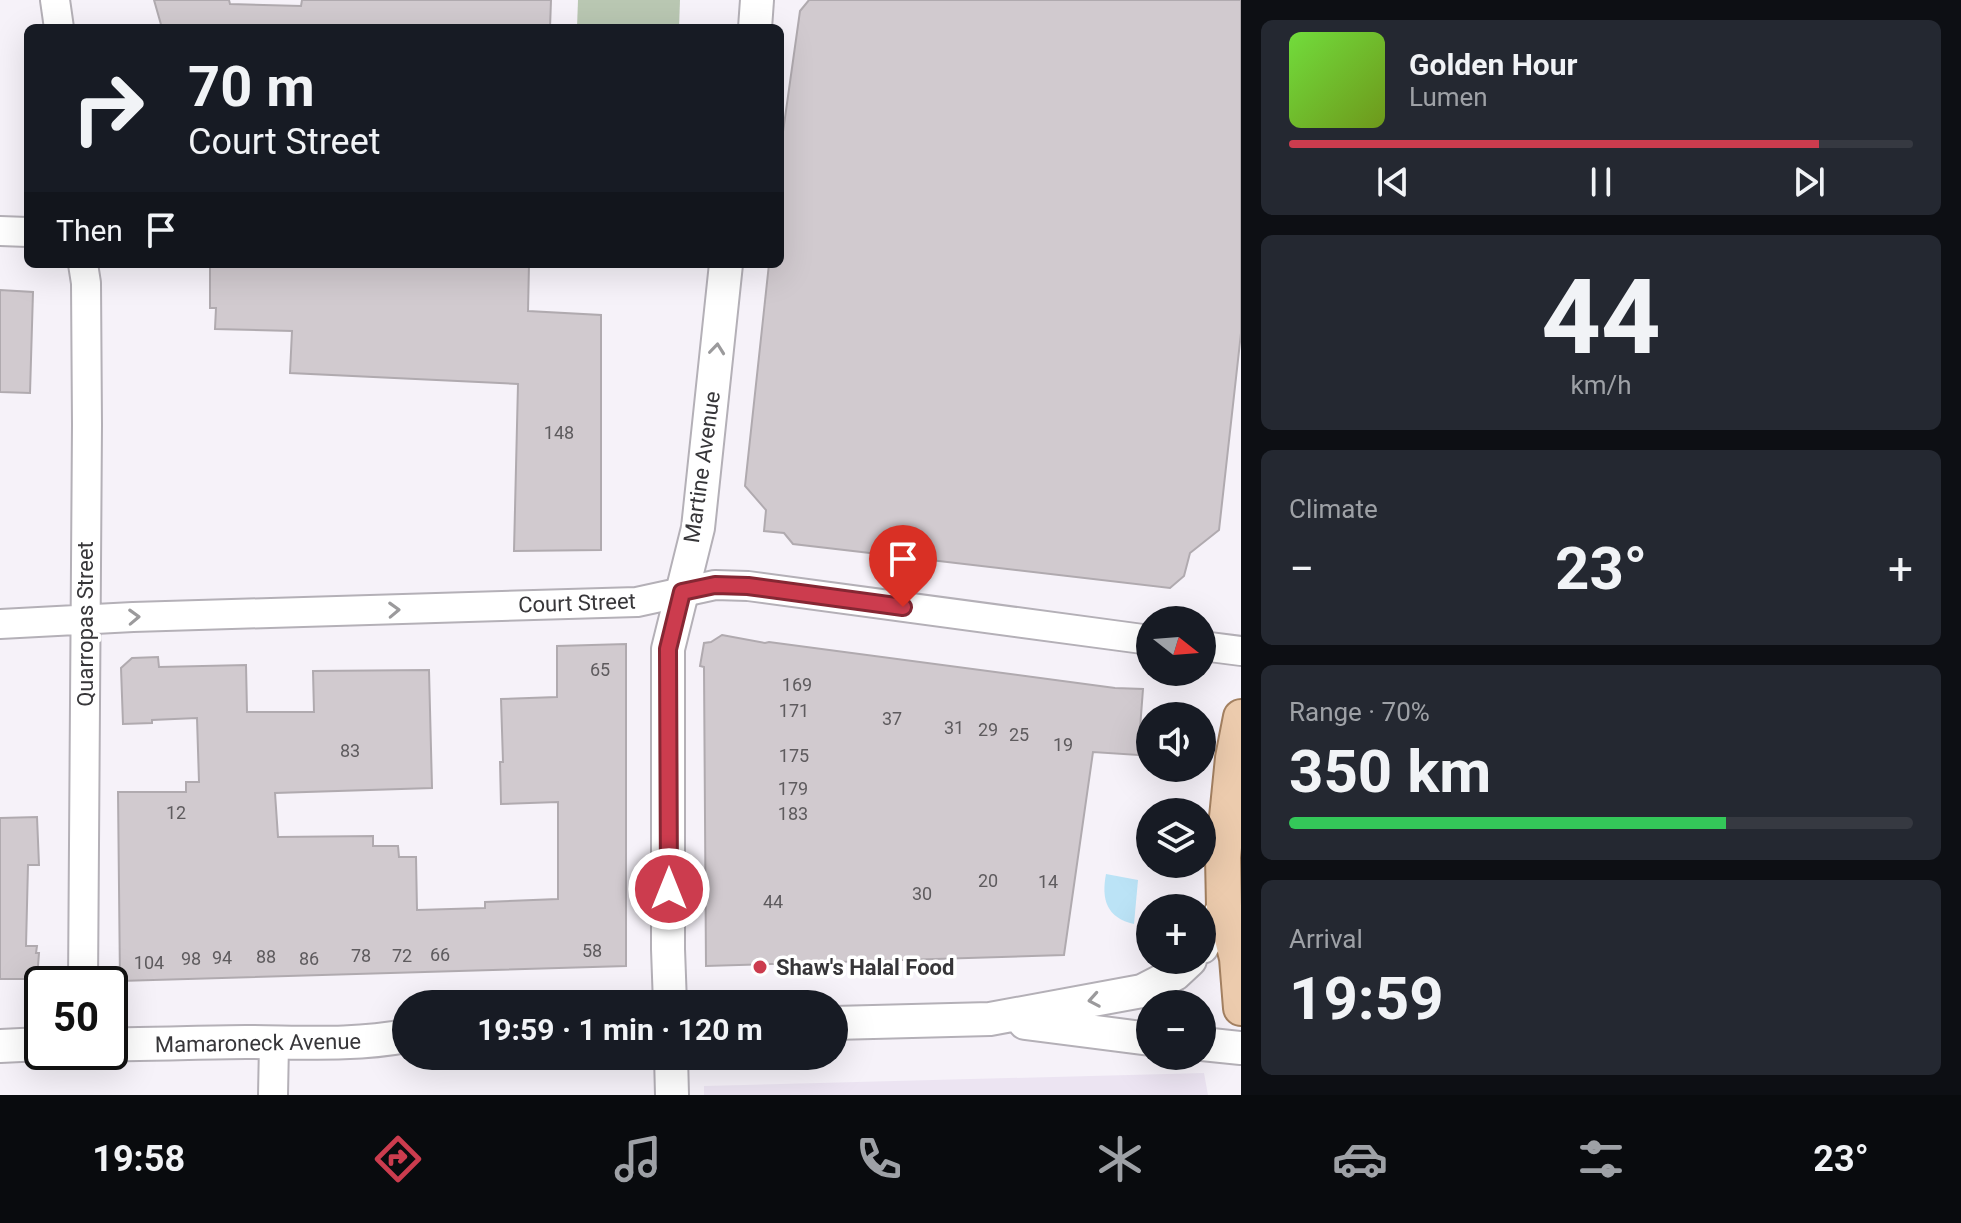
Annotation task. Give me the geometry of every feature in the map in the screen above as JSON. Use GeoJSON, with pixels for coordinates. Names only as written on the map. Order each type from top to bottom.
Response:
{"type":"FeatureCollection","features":[{"type":"Feature","properties":{"kind":"main road"},"geometry":{"type":"LineString","coordinates":[[755,24],[757,0]]}},
{"type":"Feature","properties":{"kind":"main road","name":"Martine Avenue"},"geometry":{"type":"LineString","coordinates":[[670,990],[668,649],[698,528],[726,268]]}},
{"type":"Feature","properties":{"kind":"main road"},"geometry":{"type":"LineString","coordinates":[[1241,717],[1233,758],[1223,857],[1224,907],[1237,958],[1241,1008]]}},
{"type":"Feature","properties":{"kind":"main road"},"geometry":{"type":"LineString","coordinates":[[1216,922],[1224,907]]}},
{"type":"Feature","properties":{"kind":"main road"},"geometry":{"type":"LineString","coordinates":[[990,1019],[1142,991],[1175,974]]}},
{"type":"Feature","properties":{"kind":"main road"},"geometry":{"type":"LineString","coordinates":[[848,1023],[990,1019],[1136,1037]]}},
{"type":"Feature","properties":{"kind":"main road","name":"Mamaroneck Avenue"},"geometry":{"type":"LineString","coordinates":[[128,1044],[274,1044],[376,1042],[392,1039]]}},
{"type":"Feature","properties":{"kind":"main road"},"geometry":{"type":"LineString","coordinates":[[0,1046],[24,1045]]}},
{"type":"Feature","properties":{"kind":"main road"},"geometry":{"type":"LineString","coordinates":[[1216,1045],[1241,1048]]}},
{"type":"Feature","properties":{"kind":"main road"},"geometry":{"type":"LineString","coordinates":[[671,1070],[672,1095]]}},
{"type":"Feature","properties":{"kind":"street"},"geometry":{"type":"LineString","coordinates":[[55,0],[58,24]]}},
{"type":"Feature","properties":{"kind":"street"},"geometry":{"type":"LineString","coordinates":[[0,231],[24,232]]}},
{"type":"Feature","properties":{"kind":"street","name":"Quarropas Street"},"geometry":{"type":"LineString","coordinates":[[83,966],[87,425],[84,268]]}},
{"type":"Feature","properties":{"kind":"street","name":"Court Street"},"geometry":{"type":"LineString","coordinates":[[0,624],[637,602],[715,585],[748,586],[1136,638]]}},
{"type":"Feature","properties":{"kind":"street"},"geometry":{"type":"LineString","coordinates":[[1216,648],[1241,651]]}},
{"type":"Feature","properties":{"kind":"street"},"geometry":{"type":"LineString","coordinates":[[273,1095],[274,1044]]}},
{"type":"Feature","properties":{"kind":"shaded area"},"geometry":{"type":"Polygon","coordinates":[[[1204,1073],[1208,1095],[704,1095],[704,1086],[1204,1073]]]}},
{"type":"Feature","properties":{"kind":"green space"},"geometry":{"type":"Polygon","coordinates":[[[578,0],[680,0],[679,24],[577,24],[578,0]]]}},
{"type":"Feature","properties":{"kind":"water"},"geometry":{"type":"Polygon","coordinates":[[[1106,874],[1138,880],[1134,924],[1112,912],[1104,892],[1106,874]]]}},
{"type":"Feature","properties":{"kind":"building"},"geometry":{"type":"Polygon","coordinates":[[[154,0],[229,0],[230,4],[301,6],[302,0],[551,0],[550,24],[161,24],[154,0]]]}},
{"type":"Feature","properties":{"kind":"building"},"geometry":{"type":"Polygon","coordinates":[[[809,0],[1241,0],[1241,333],[1219,530],[1190,553],[1184,576],[1170,588],[793,544],[784,533],[764,531],[766,510],[745,486],[769,268],[784,268],[784,125],[800,11],[809,0]]]}},
{"type":"Feature","properties":{"kind":"building"},"geometry":{"type":"Polygon","coordinates":[[[210,268],[529,268],[528,311],[601,315],[601,550],[514,551],[518,384],[290,373],[292,331],[215,329],[216,308],[210,308],[210,268]]]}},
{"type":"Feature","properties":{"kind":"building"},"geometry":{"type":"Polygon","coordinates":[[[0,290],[33,292],[30,393],[0,392],[0,290]]]}},
{"type":"Feature","properties":{"kind":"building"},"geometry":{"type":"Polygon","coordinates":[[[722,635],[1115,688],[1143,689],[1142,702],[1136,702],[1136,755],[1093,752],[1064,955],[706,966],[704,667],[700,666],[704,643],[722,635]]]}},
{"type":"Feature","properties":{"kind":"building"},"geometry":{"type":"Polygon","coordinates":[[[626,644],[626,966],[128,981],[128,966],[120,966],[118,792],[186,792],[186,782],[199,782],[197,718],[123,724],[121,668],[132,658],[158,657],[159,667],[246,665],[247,712],[314,712],[313,671],[429,670],[432,788],[275,793],[278,837],[373,836],[373,846],[398,846],[399,857],[416,857],[417,910],[485,908],[485,902],[558,899],[558,802],[501,804],[500,762],[503,762],[501,699],[557,697],[557,646],[626,644]]]}},
{"type":"Feature","properties":{"kind":"building"},"geometry":{"type":"Polygon","coordinates":[[[37,817],[39,865],[28,865],[26,946],[37,946],[38,966],[24,966],[24,979],[0,979],[0,818],[37,817]]]}},
{"type":"Feature","properties":{"kind":"place","name":"Shaw's Halal Food"},"geometry":{"type":"Point","coordinates":[760,967]}},
{"type":"Feature","properties":{"kind":"route"},"geometry":{"type":"LineString","coordinates":[[669,889],[668,649],[682,592],[715,585],[748,586],[903,607]]}}]}
